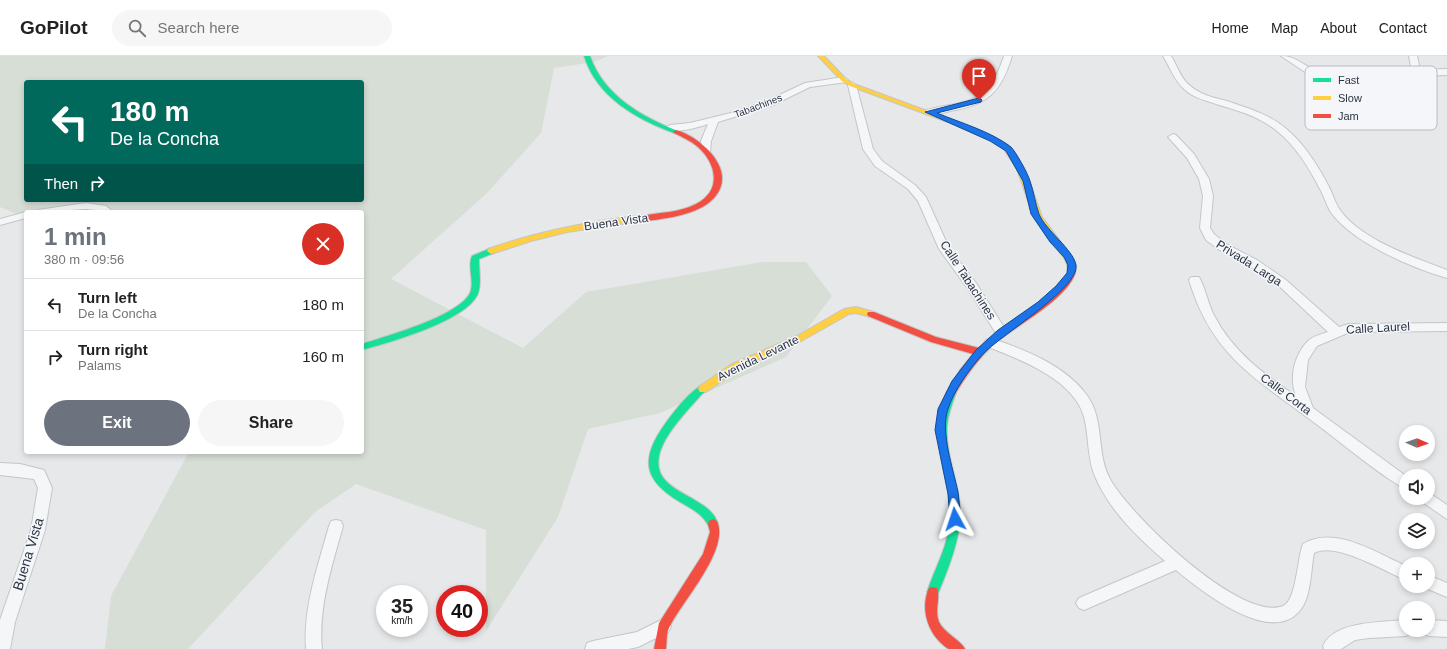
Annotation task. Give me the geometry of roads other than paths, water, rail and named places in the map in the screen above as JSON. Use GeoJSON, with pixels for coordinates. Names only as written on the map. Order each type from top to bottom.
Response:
{"type":"FeatureCollection","features":[{"type":"Feature","properties":{"kind":"street"},"geometry":{"type":"LineString","coordinates":[[587,56],[589,65],[625,106],[651,122],[670,128],[707,151]]}},
{"type":"Feature","properties":{"kind":"street","name":"Calle Tabachines"},"geometry":{"type":"LineString","coordinates":[[821,56],[848,82],[872,158],[879,166],[907,184],[918,194],[925,204],[944,248],[984,303],[1001,332]]}},
{"type":"Feature","properties":{"kind":"street"},"geometry":{"type":"LineString","coordinates":[[1167,56],[1186,88],[1212,99],[1260,115],[1283,131],[1303,152],[1323,185],[1335,211],[1345,223],[1358,233],[1381,245],[1447,274]]}},
{"type":"Feature","properties":{"kind":"street"},"geometry":{"type":"LineString","coordinates":[[1285,56],[1305,68]]}},
{"type":"Feature","properties":{"kind":"street"},"geometry":{"type":"LineString","coordinates":[[1413,56],[1415,66]]}},
{"type":"Feature","properties":{"kind":"street"},"geometry":{"type":"LineString","coordinates":[[928,112],[944,110],[979,100],[992,92],[1002,78],[1007,59],[998,57]]}},
{"type":"Feature","properties":{"kind":"street"},"geometry":{"type":"LineString","coordinates":[[1437,72],[1447,72]]}},
{"type":"Feature","properties":{"kind":"street"},"geometry":{"type":"LineString","coordinates":[[848,82],[928,112],[992,139],[1009,150],[1026,181],[1035,214],[1052,240],[1068,256],[1072,265],[1071,274],[1059,288],[1041,304],[1001,332],[985,348],[956,384],[943,409],[940,430],[953,494],[955,519],[950,547],[932,597],[931,618],[939,631],[959,649]]}},
{"type":"Feature","properties":{"kind":"street","name":"Tabachines"},"geometry":{"type":"LineString","coordinates":[[670,128],[714,121],[770,103],[808,85],[848,82]]}},
{"type":"Feature","properties":{"kind":"street"},"geometry":{"type":"LineString","coordinates":[[707,151],[707,134],[714,121]]}},
{"type":"Feature","properties":{"kind":"street","name":"Privada Larga"},"geometry":{"type":"LineString","coordinates":[[1173,137],[1191,156],[1201,173],[1208,196],[1205,212],[1205,228],[1208,236],[1218,244],[1248,260],[1275,278],[1299,297],[1336,332]]}},
{"type":"Feature","properties":{"kind":"street","name":"Buena Vista"},"geometry":{"type":"LineString","coordinates":[[364,346],[419,328],[451,314],[470,301],[474,294],[473,264],[475,258],[487,252],[523,240],[578,228],[668,214],[703,203],[714,196],[719,182],[718,172],[707,151]]}},
{"type":"Feature","properties":{"kind":"street"},"geometry":{"type":"LineString","coordinates":[[54,210],[77,206],[93,206],[106,210]]}},
{"type":"Feature","properties":{"kind":"street"},"geometry":{"type":"LineString","coordinates":[[0,222],[24,216]]}},
{"type":"Feature","properties":{"kind":"street","name":"Calle Corta"},"geometry":{"type":"LineString","coordinates":[[1195,280],[1203,306],[1226,343],[1269,383],[1399,479]]}},
{"type":"Feature","properties":{"kind":"street","name":"Avenida Levante"},"geometry":{"type":"LineString","coordinates":[[660,649],[663,627],[708,556],[715,532],[712,519],[708,514],[661,483],[654,469],[654,453],[659,439],[698,392],[735,367],[800,338],[834,316],[847,311],[856,310],[872,314],[934,340],[985,348]]}},
{"type":"Feature","properties":{"kind":"street","name":"Calle Laurel"},"geometry":{"type":"LineString","coordinates":[[1308,411],[1299,387],[1299,374],[1302,359],[1313,343],[1336,332],[1349,328],[1377,326],[1447,327]]}},
{"type":"Feature","properties":{"kind":"street"},"geometry":{"type":"LineString","coordinates":[[985,348],[1013,352],[1040,365],[1062,379],[1082,397],[1092,415],[1100,471],[1116,500],[1133,522],[1177,563],[1227,598],[1255,612],[1272,615],[1285,613],[1297,603],[1308,549],[1318,544],[1334,544],[1399,570]]}},
{"type":"Feature","properties":{"kind":"street","name":"Buena Vista"},"geometry":{"type":"LineString","coordinates":[[0,469],[20,470],[39,474],[45,488],[38,530],[7,622],[2,649]]}},
{"type":"Feature","properties":{"kind":"street"},"geometry":{"type":"LineString","coordinates":[[1435,504],[1447,513]]}},
{"type":"Feature","properties":{"kind":"street"},"geometry":{"type":"LineString","coordinates":[[314,649],[312,636],[315,614],[336,526]]}},
{"type":"Feature","properties":{"kind":"street"},"geometry":{"type":"LineString","coordinates":[[1084,603],[1177,563]]}},
{"type":"Feature","properties":{"kind":"street"},"geometry":{"type":"LineString","coordinates":[[1435,585],[1447,590]]}},
{"type":"Feature","properties":{"kind":"street"},"geometry":{"type":"LineString","coordinates":[[593,649],[638,639],[663,627]]}},
{"type":"Feature","properties":{"kind":"street"},"geometry":{"type":"LineString","coordinates":[[1331,646],[1352,632],[1399,628]]}},
{"type":"Feature","properties":{"kind":"street"},"geometry":{"type":"LineString","coordinates":[[1435,628],[1447,629]]}}]}
